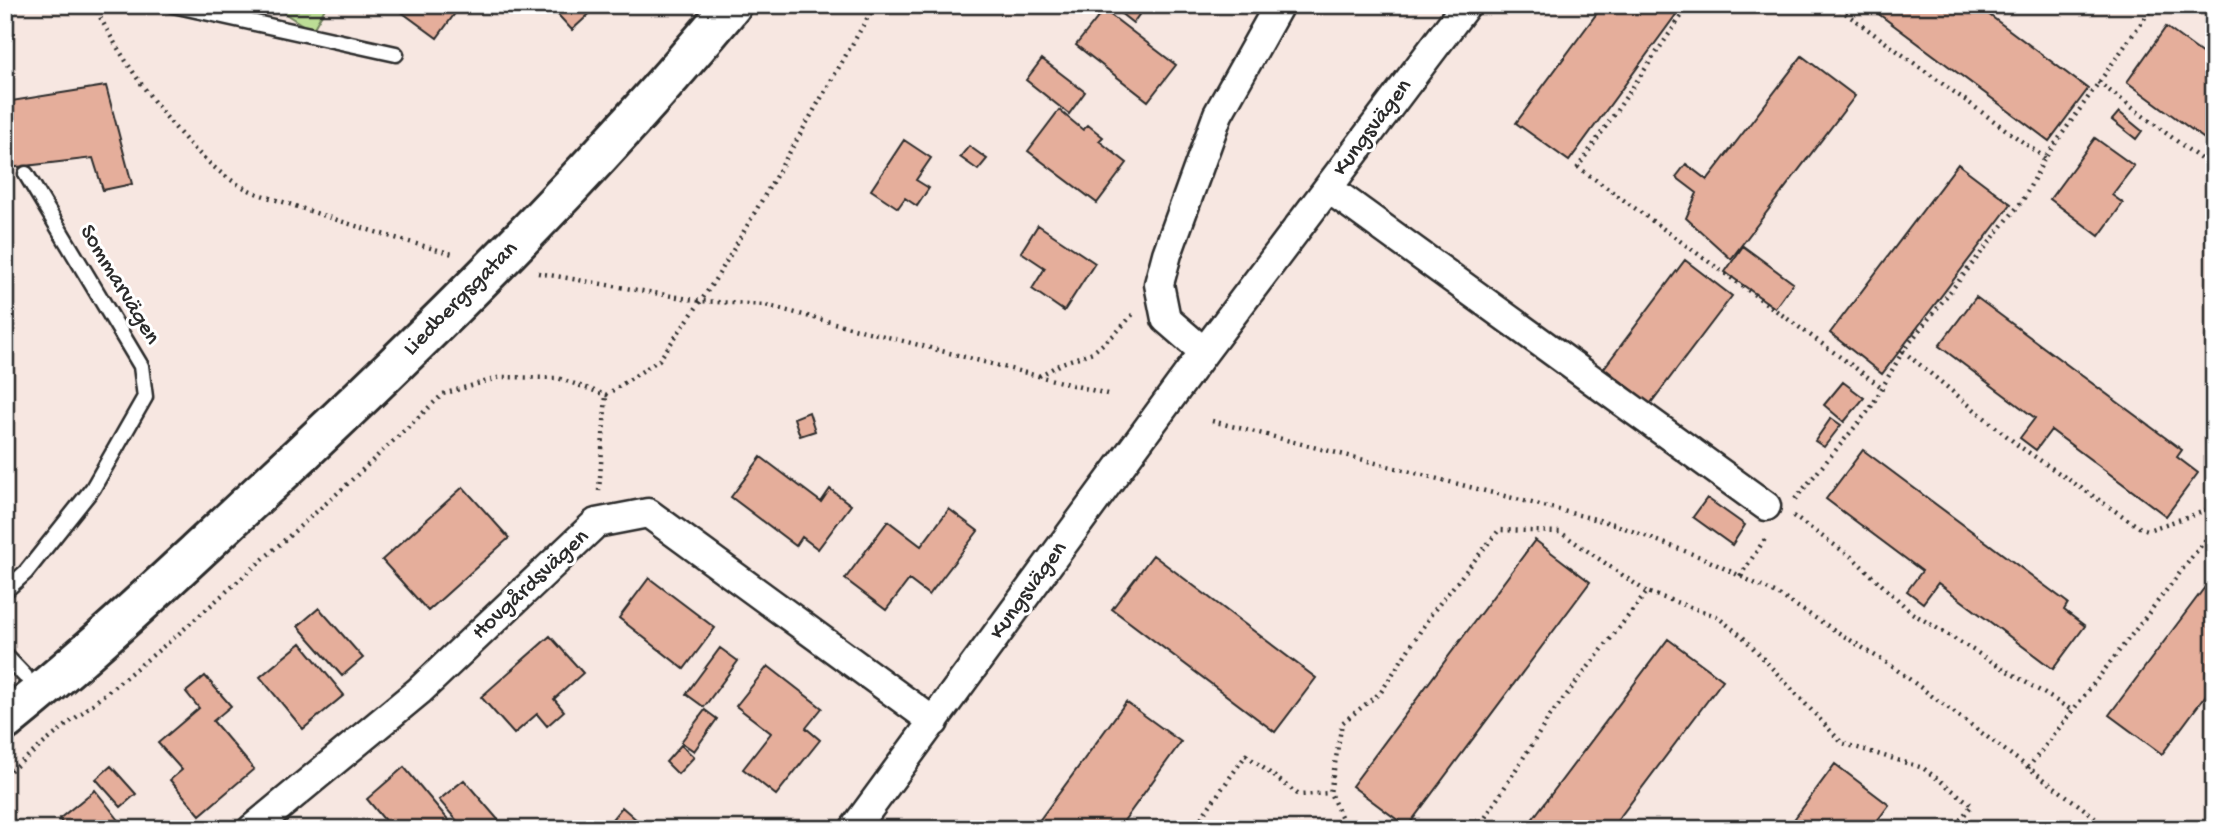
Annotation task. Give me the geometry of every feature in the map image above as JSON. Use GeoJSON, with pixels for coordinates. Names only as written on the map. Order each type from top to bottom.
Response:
{"type":"FeatureCollection","features":[{"type":"Feature","properties":{"kind":"street","name":"Liedbergsgatan"},"geometry":{"type":"LineString","coordinates":[[5,721],[171,576],[409,352],[612,142],[732,5]]}},
{"type":"Feature","properties":{"kind":"street"},"geometry":{"type":"LineString","coordinates":[[1204,352],[1166,319],[1159,284],[1167,254],[1218,114],[1279,5]]}},
{"type":"Feature","properties":{"kind":"street","name":"Kungsvägen"},"geometry":{"type":"LineString","coordinates":[[854,829],[1204,352],[1466,5]]}},
{"type":"Feature","properties":{"kind":"street"},"geometry":{"type":"LineString","coordinates":[[1328,188],[1776,508]]}},
{"type":"Feature","properties":{"kind":"street","name":"Hovgårdsvägen"},"geometry":{"type":"LineString","coordinates":[[252,829],[419,691],[596,523],[648,513],[934,722]]}},
{"type":"Feature","properties":{"kind":"street","name":"Liedbergsgatan"},"geometry":{"type":"LineString","coordinates":[[12,674],[171,576]]}},
{"type":"Feature","properties":{"kind":"lane"},"geometry":{"type":"LineString","coordinates":[[173,5],[396,54]]}},
{"type":"Feature","properties":{"kind":"lane","name":"Sommarvägen"},"geometry":{"type":"LineString","coordinates":[[5,591],[26,572],[93,488],[145,397],[141,366],[26,174]]}},
{"type":"Feature","properties":{"kind":"path"},"geometry":{"type":"LineString","coordinates":[[94,5],[104,25],[164,116],[208,162],[244,188],[366,231],[461,256]]}},
{"type":"Feature","properties":{"kind":"path"},"geometry":{"type":"LineString","coordinates":[[607,395],[659,360],[701,300],[722,269],[875,5]]}},
{"type":"Feature","properties":{"kind":"path"},"geometry":{"type":"LineString","coordinates":[[1689,5],[1578,167],[1883,388]]}},
{"type":"Feature","properties":{"kind":"path"},"geometry":{"type":"LineString","coordinates":[[1834,5],[2045,158]]}},
{"type":"Feature","properties":{"kind":"path"},"geometry":{"type":"LineString","coordinates":[[1740,576],[1776,508],[1870,409],[1903,351],[2022,200],[2045,158],[2154,5]]}},
{"type":"Feature","properties":{"kind":"path"},"geometry":{"type":"LineString","coordinates":[[2098,82],[2214,169]]}},
{"type":"Feature","properties":{"kind":"path"},"geometry":{"type":"LineString","coordinates":[[538,273],[701,300],[765,305],[1107,394]]}},
{"type":"Feature","properties":{"kind":"path"},"geometry":{"type":"LineString","coordinates":[[1039,376],[1062,363],[1093,352],[1116,333],[1159,284]]}},
{"type":"Feature","properties":{"kind":"path"},"geometry":{"type":"LineString","coordinates":[[1903,351],[2019,446],[2139,527],[2148,530],[2214,508]]}},
{"type":"Feature","properties":{"kind":"path"},"geometry":{"type":"LineString","coordinates":[[5,775],[175,637],[341,490],[443,394],[501,377],[558,378],[607,395]]}},
{"type":"Feature","properties":{"kind":"path"},"geometry":{"type":"LineString","coordinates":[[596,523],[607,395]]}},
{"type":"Feature","properties":{"kind":"path"},"geometry":{"type":"LineString","coordinates":[[1212,421],[1614,524],[1703,558],[1779,595],[1893,667],[2111,829]]}},
{"type":"Feature","properties":{"kind":"path"},"geometry":{"type":"LineString","coordinates":[[1776,508],[1853,558],[1912,613],[2073,711]]}},
{"type":"Feature","properties":{"kind":"path"},"geometry":{"type":"LineString","coordinates":[[2028,768],[2214,528]]}},
{"type":"Feature","properties":{"kind":"path"},"geometry":{"type":"LineString","coordinates":[[1347,829],[1330,793],[1342,723],[1381,692],[1432,613],[1499,530],[1560,532],[1647,592],[1716,616],[1744,637],[1842,743],[1923,768],[1972,805],[1953,829]]}},
{"type":"Feature","properties":{"kind":"path"},"geometry":{"type":"LineString","coordinates":[[1478,829],[1550,716],[1647,592]]}},
{"type":"Feature","properties":{"kind":"path"},"geometry":{"type":"LineString","coordinates":[[1193,829],[1245,755],[1299,795],[1330,793]]}},
{"type":"Feature","properties":{"kind":"green space"},"geometry":{"type":"Polygon","coordinates":[[[272,5],[327,5],[312,31],[272,5]]]}},
{"type":"Feature","properties":{"kind":"building"},"geometry":{"type":"Polygon","coordinates":[[[392,5],[461,5],[437,38],[392,5]]]}},
{"type":"Feature","properties":{"kind":"building"},"geometry":{"type":"Polygon","coordinates":[[[549,5],[599,5],[572,30],[549,5]]]}},
{"type":"Feature","properties":{"kind":"building"},"geometry":{"type":"Polygon","coordinates":[[[1110,5],[1146,5],[1133,23],[1110,5]]]}},
{"type":"Feature","properties":{"kind":"building"},"geometry":{"type":"Polygon","coordinates":[[[1603,5],[1683,5],[1569,161],[1516,123],[1603,5]]]}},
{"type":"Feature","properties":{"kind":"building"},"geometry":{"type":"Polygon","coordinates":[[[1875,5],[1976,5],[2088,89],[2049,141],[1872,9],[1875,5]]]}},
{"type":"Feature","properties":{"kind":"building"},"geometry":{"type":"Polygon","coordinates":[[[1104,10],[1176,65],[1148,101],[1076,45],[1104,10]]]}},
{"type":"Feature","properties":{"kind":"building"},"geometry":{"type":"Polygon","coordinates":[[[2166,27],[2214,62],[2214,146],[2127,82],[2166,27]]]}},
{"type":"Feature","properties":{"kind":"building"},"geometry":{"type":"Polygon","coordinates":[[[1802,56],[1855,96],[1731,259],[1686,218],[1697,193],[1676,177],[1686,164],[1707,180],[1802,56]]]}},
{"type":"Feature","properties":{"kind":"building"},"geometry":{"type":"Polygon","coordinates":[[[1042,59],[1085,92],[1069,114],[1026,80],[1042,59]]]}},
{"type":"Feature","properties":{"kind":"building"},"geometry":{"type":"Polygon","coordinates":[[[106,86],[132,184],[103,190],[93,158],[9,168],[11,188],[5,188],[5,102],[106,86]]]}},
{"type":"Feature","properties":{"kind":"building"},"geometry":{"type":"Polygon","coordinates":[[[1059,110],[1083,130],[1088,125],[1103,137],[1099,141],[1127,163],[1097,203],[1028,151],[1059,110]]]}},
{"type":"Feature","properties":{"kind":"building"},"geometry":{"type":"Polygon","coordinates":[[[2119,112],[2142,131],[2136,139],[2112,120],[2119,112]]]}},
{"type":"Feature","properties":{"kind":"building"},"geometry":{"type":"Polygon","coordinates":[[[2095,138],[2134,166],[2112,195],[2123,203],[2099,236],[2050,199],[2095,138]]]}},
{"type":"Feature","properties":{"kind":"building"},"geometry":{"type":"Polygon","coordinates":[[[904,140],[931,158],[916,180],[929,188],[917,206],[905,198],[898,208],[871,190],[904,140]]]}},
{"type":"Feature","properties":{"kind":"building"},"geometry":{"type":"Polygon","coordinates":[[[969,146],[987,159],[978,170],[960,157],[969,146]]]}},
{"type":"Feature","properties":{"kind":"building"},"geometry":{"type":"Polygon","coordinates":[[[1958,164],[2011,204],[1882,374],[1830,333],[1958,164]]]}},
{"type":"Feature","properties":{"kind":"building"},"geometry":{"type":"Polygon","coordinates":[[[1038,225],[1095,263],[1064,311],[1032,289],[1045,268],[1021,252],[1038,225]]]}},
{"type":"Feature","properties":{"kind":"building"},"geometry":{"type":"Polygon","coordinates":[[[1743,246],[1793,283],[1775,308],[1725,272],[1743,246]]]}},
{"type":"Feature","properties":{"kind":"building"},"geometry":{"type":"Polygon","coordinates":[[[1685,260],[1732,296],[1650,404],[1604,368],[1685,260]]]}},
{"type":"Feature","properties":{"kind":"building"},"geometry":{"type":"Polygon","coordinates":[[[1976,297],[2182,450],[2177,457],[2198,473],[2166,516],[2051,430],[2036,450],[2020,438],[2035,418],[1939,346],[1976,297]]]}},
{"type":"Feature","properties":{"kind":"building"},"geometry":{"type":"Polygon","coordinates":[[[1843,382],[1864,398],[1844,422],[1824,405],[1843,382]]]}},
{"type":"Feature","properties":{"kind":"building"},"geometry":{"type":"Polygon","coordinates":[[[809,412],[815,431],[800,436],[794,418],[809,412]]]}},
{"type":"Feature","properties":{"kind":"building"},"geometry":{"type":"Polygon","coordinates":[[[1831,418],[1841,425],[1824,447],[1815,441],[1831,418]]]}},
{"type":"Feature","properties":{"kind":"building"},"geometry":{"type":"Polygon","coordinates":[[[1863,450],[2068,603],[2064,610],[2085,626],[2053,669],[1938,583],[1923,603],[1907,591],[1922,571],[1826,499],[1863,450]]]}},
{"type":"Feature","properties":{"kind":"building"},"geometry":{"type":"Polygon","coordinates":[[[761,457],[821,502],[830,489],[851,505],[818,549],[802,537],[796,546],[731,497],[761,457]]]}},
{"type":"Feature","properties":{"kind":"building"},"geometry":{"type":"Polygon","coordinates":[[[463,487],[509,538],[428,611],[382,560],[463,487]]]}},
{"type":"Feature","properties":{"kind":"building"},"geometry":{"type":"Polygon","coordinates":[[[1707,498],[1745,525],[1732,545],[1693,517],[1707,498]]]}},
{"type":"Feature","properties":{"kind":"building"},"geometry":{"type":"Polygon","coordinates":[[[949,509],[978,531],[929,595],[909,580],[886,610],[845,579],[888,521],[921,546],[949,509]]]}},
{"type":"Feature","properties":{"kind":"building"},"geometry":{"type":"Polygon","coordinates":[[[1535,540],[1590,582],[1407,827],[1352,786],[1535,540]]]}},
{"type":"Feature","properties":{"kind":"building"},"geometry":{"type":"Polygon","coordinates":[[[1153,555],[1316,678],[1275,732],[1112,609],[1153,555]]]}},
{"type":"Feature","properties":{"kind":"building"},"geometry":{"type":"Polygon","coordinates":[[[2214,575],[2214,684],[2162,754],[2109,715],[2214,575]]]}},
{"type":"Feature","properties":{"kind":"building"},"geometry":{"type":"Polygon","coordinates":[[[649,578],[715,628],[684,669],[619,618],[649,578]]]}},
{"type":"Feature","properties":{"kind":"building"},"geometry":{"type":"Polygon","coordinates":[[[319,608],[363,658],[342,676],[298,626],[319,608]]]}},
{"type":"Feature","properties":{"kind":"building"},"geometry":{"type":"Polygon","coordinates":[[[550,636],[583,673],[554,699],[564,711],[547,726],[537,714],[514,734],[481,697],[550,636]]]}},
{"type":"Feature","properties":{"kind":"building"},"geometry":{"type":"Polygon","coordinates":[[[1668,639],[1723,680],[1611,829],[1525,829],[1668,639]]]}},
{"type":"Feature","properties":{"kind":"building"},"geometry":{"type":"Polygon","coordinates":[[[301,643],[344,695],[303,729],[260,677],[301,643]]]}},
{"type":"Feature","properties":{"kind":"building"},"geometry":{"type":"Polygon","coordinates":[[[720,648],[738,661],[704,707],[686,694],[720,648]]]}},
{"type":"Feature","properties":{"kind":"building"},"geometry":{"type":"Polygon","coordinates":[[[768,666],[822,708],[806,728],[820,740],[776,795],[743,769],[771,733],[736,706],[768,666]]]}},
{"type":"Feature","properties":{"kind":"building"},"geometry":{"type":"Polygon","coordinates":[[[205,676],[231,706],[213,721],[254,769],[200,815],[170,780],[182,770],[158,743],[199,708],[186,692],[205,676]]]}},
{"type":"Feature","properties":{"kind":"building"},"geometry":{"type":"Polygon","coordinates":[[[1126,702],[1181,742],[1118,829],[1033,829],[1126,702]]]}},
{"type":"Feature","properties":{"kind":"building"},"geometry":{"type":"Polygon","coordinates":[[[705,710],[717,719],[694,751],[681,742],[705,710]]]}},
{"type":"Feature","properties":{"kind":"building"},"geometry":{"type":"Polygon","coordinates":[[[681,745],[694,757],[678,774],[666,762],[681,745]]]}},
{"type":"Feature","properties":{"kind":"building"},"geometry":{"type":"Polygon","coordinates":[[[1835,764],[1889,805],[1871,829],[1787,829],[1835,764]]]}},
{"type":"Feature","properties":{"kind":"building"},"geometry":{"type":"Polygon","coordinates":[[[111,766],[136,794],[121,807],[96,779],[111,766]]]}},
{"type":"Feature","properties":{"kind":"building"},"geometry":{"type":"Polygon","coordinates":[[[404,767],[456,829],[392,829],[367,799],[404,767]]]}},
{"type":"Feature","properties":{"kind":"building"},"geometry":{"type":"Polygon","coordinates":[[[464,780],[500,822],[493,829],[464,829],[439,800],[464,780]]]}},
{"type":"Feature","properties":{"kind":"building"},"geometry":{"type":"Polygon","coordinates":[[[95,790],[126,829],[67,829],[59,819],[95,790]]]}},
{"type":"Feature","properties":{"kind":"building"},"geometry":{"type":"Polygon","coordinates":[[[622,807],[638,821],[631,829],[604,829],[622,807]]]}}]}
